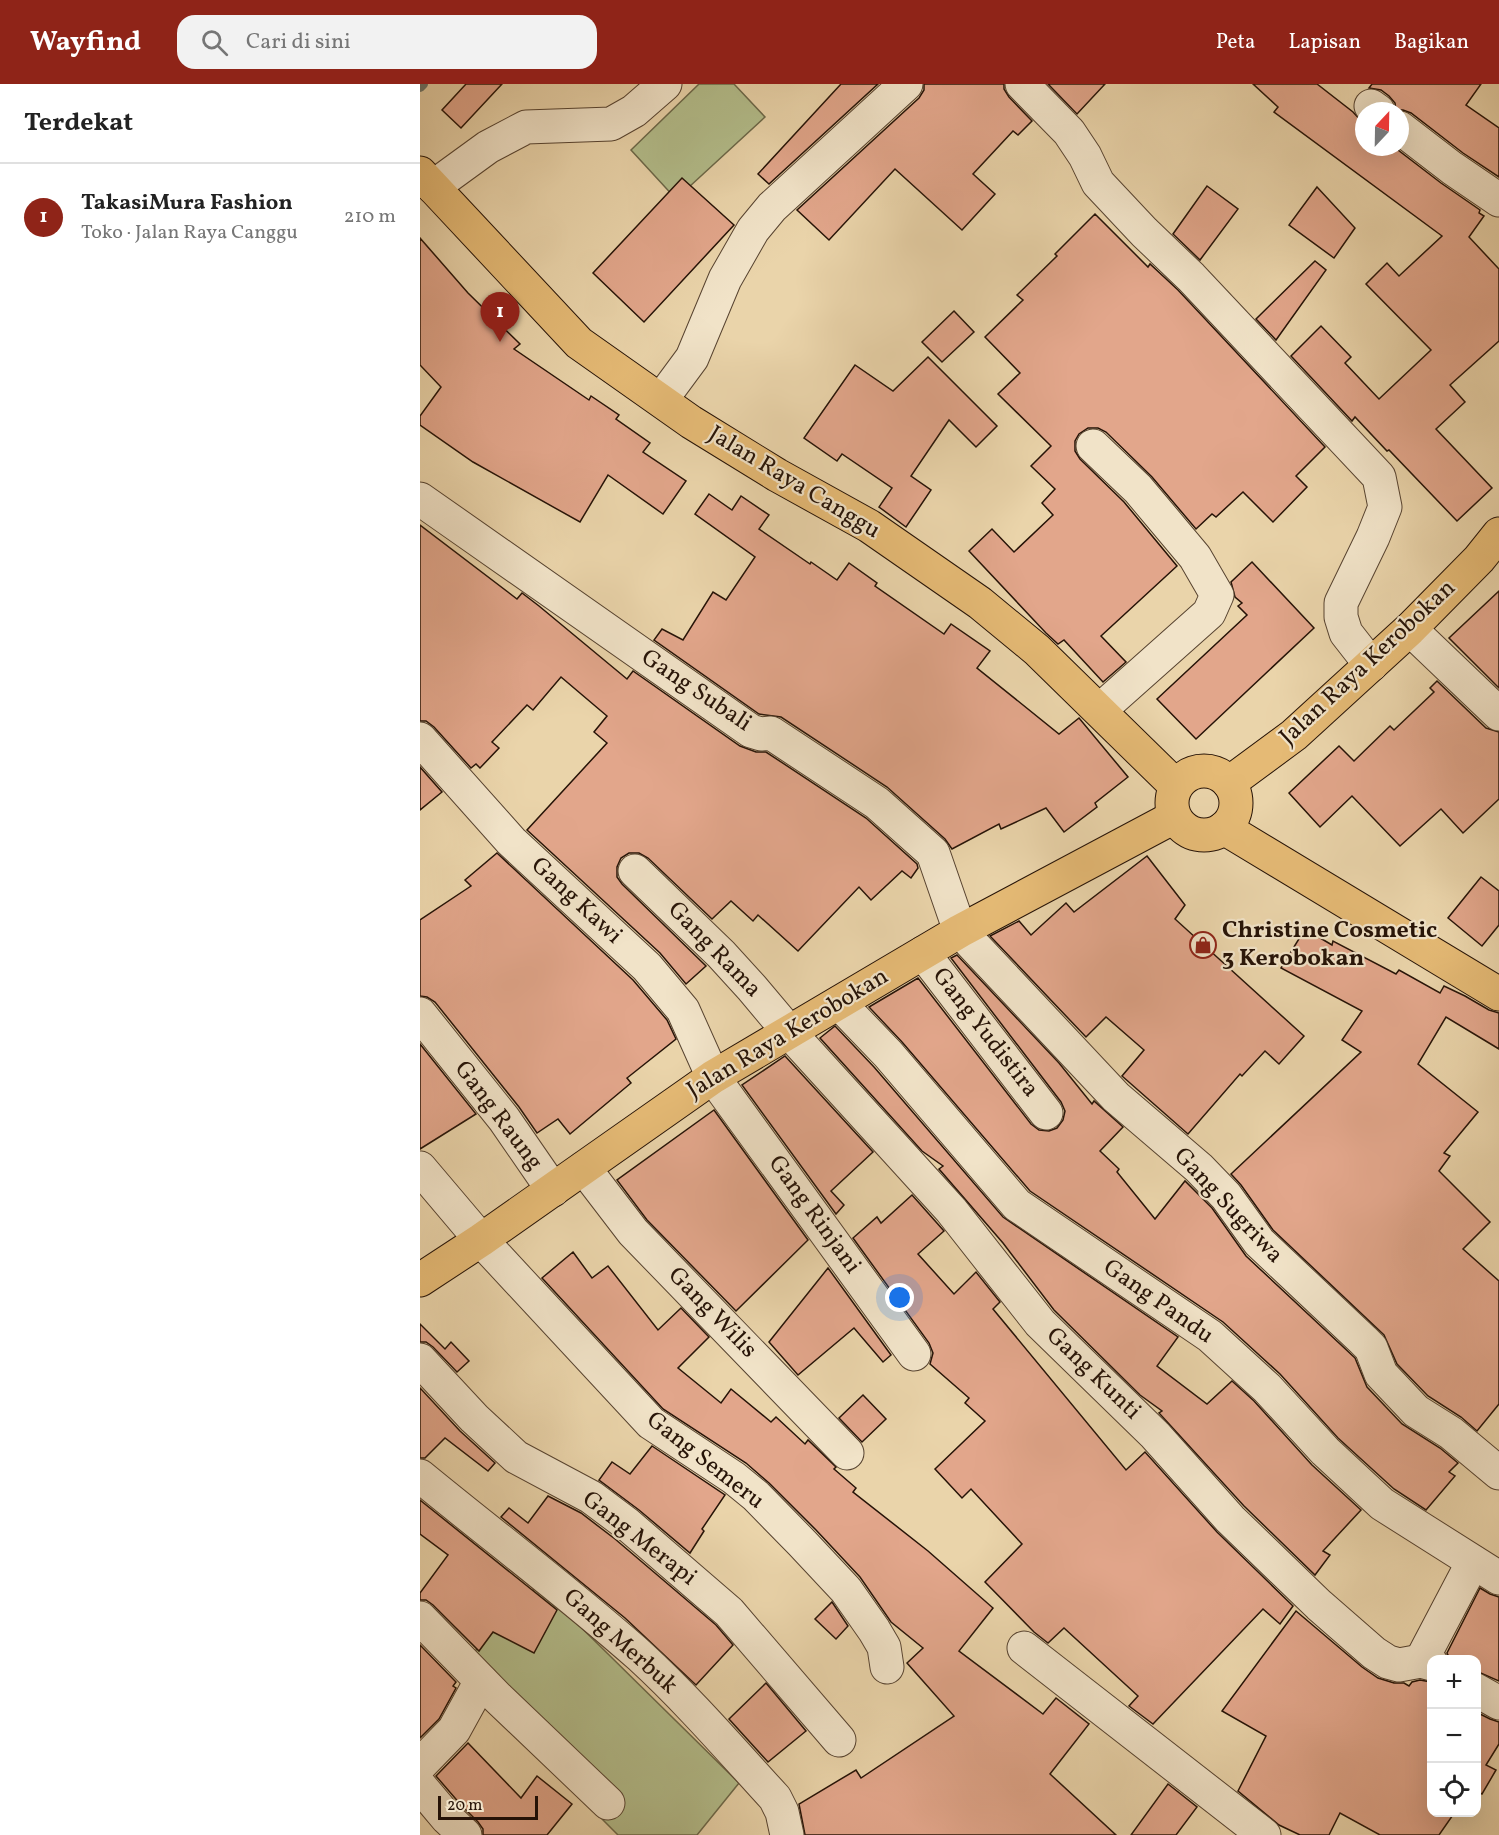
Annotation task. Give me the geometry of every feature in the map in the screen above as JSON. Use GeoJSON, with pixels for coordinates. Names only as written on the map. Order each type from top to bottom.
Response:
{"type":"FeatureCollection","features":[{"type":"Feature","properties":{"kind":"main road","name":"Jalan Raya Canggu"},"geometry":{"type":"LineString","coordinates":[[427,180],[579,342],[691,422],[777,475],[869,526],[980,603],[1037,650],[1100,710],[1175,802]]}},
{"type":"Feature","properties":{"kind":"main road","name":"Jalan Raya Kerobokan"},"geometry":{"type":"LineString","coordinates":[[1229,783],[1294,735],[1371,665],[1479,559],[1499,534]]}},
{"type":"Feature","properties":{"kind":"main road"},"geometry":{"type":"LineString","coordinates":[[1208,771],[1219,775],[1229,783],[1236,798],[1234,815],[1224,828],[1214,834],[1203,835],[1191,833],[1181,827],[1175,802],[1184,777],[1195,772],[1208,771]]}},
{"type":"Feature","properties":{"kind":"main road","name":"Jalan Raya Kerobokan"},"geometry":{"type":"LineString","coordinates":[[420,1280],[481,1240],[713,1077],[1175,802]]}},
{"type":"Feature","properties":{"kind":"main road"},"geometry":{"type":"LineString","coordinates":[[1224,828],[1499,994]]}},
{"type":"Feature","properties":{"kind":"street"},"geometry":{"type":"LineString","coordinates":[[427,180],[526,127],[611,124],[634,111],[665,84]]}},
{"type":"Feature","properties":{"kind":"street"},"geometry":{"type":"LineString","coordinates":[[661,400],[692,358],[725,279],[753,230],[772,207],[906,84]]}},
{"type":"Feature","properties":{"kind":"street"},"geometry":{"type":"LineString","coordinates":[[1022,84],[1069,132],[1092,170],[1144,232],[1191,277],[1379,477],[1384,507],[1373,537],[1341,603],[1341,617],[1346,633],[1371,665]]}},
{"type":"Feature","properties":{"kind":"street"},"geometry":{"type":"LineString","coordinates":[[1409,135],[1499,200]]}},
{"type":"Feature","properties":{"kind":"street"},"geometry":{"type":"LineString","coordinates":[[1093,446],[1138,489],[1195,557],[1217,595],[1209,613],[1100,710]]}},
{"type":"Feature","properties":{"kind":"street","name":"Gang Subali"},"geometry":{"type":"LineString","coordinates":[[420,499],[751,731],[761,734],[771,733],[877,803],[933,853],[960,931]]}},
{"type":"Feature","properties":{"kind":"street"},"geometry":{"type":"LineString","coordinates":[[1410,629],[1499,714]]}},
{"type":"Feature","properties":{"kind":"street","name":"Gang Kawi"},"geometry":{"type":"LineString","coordinates":[[420,739],[503,832],[647,967],[683,1010],[713,1077]]}},
{"type":"Feature","properties":{"kind":"street","name":"Gang Rama"},"geometry":{"type":"LineString","coordinates":[[635,871],[721,954],[789,1032]]}},
{"type":"Feature","properties":{"kind":"street","name":"Gang Sugriwa"},"geometry":{"type":"LineString","coordinates":[[960,931],[1116,1097],[1199,1168],[1226,1196],[1259,1242],[1364,1340],[1371,1348],[1382,1374],[1416,1412],[1451,1433],[1499,1473]]}},
{"type":"Feature","properties":{"kind":"street","name":"Gang Yudistira"},"geometry":{"type":"LineString","coordinates":[[923,953],[1046,1113]]}},
{"type":"Feature","properties":{"kind":"street","name":"Gang Pandu"},"geometry":{"type":"LineString","coordinates":[[839,1003],[888,1054],[1017,1205],[1210,1336],[1267,1388],[1325,1451],[1382,1504],[1486,1570]]}},
{"type":"Feature","properties":{"kind":"street","name":"Gang Raung"},"geometry":{"type":"LineString","coordinates":[[420,1014],[504,1119],[553,1190]]}},
{"type":"Feature","properties":{"kind":"street","name":"Gang Kunti"},"geometry":{"type":"LineString","coordinates":[[789,1032],[951,1210],[1040,1323],[1155,1435],[1230,1519],[1319,1605],[1374,1653],[1388,1662],[1399,1665],[1426,1663]]}},
{"type":"Feature","properties":{"kind":"street","name":"Gang Rinjani"},"geometry":{"type":"LineString","coordinates":[[713,1077],[914,1354]]}},
{"type":"Feature","properties":{"kind":"street","name":"Gang Semeru"},"geometry":{"type":"LineString","coordinates":[[420,1168],[481,1240],[651,1423],[741,1484],[756,1496],[802,1543],[846,1590],[874,1630],[884,1647],[887,1666]]}},
{"type":"Feature","properties":{"kind":"street","name":"Gang Wilis"},"geometry":{"type":"LineString","coordinates":[[584,1168],[633,1232],[846,1453]]}},
{"type":"Feature","properties":{"kind":"street","name":"Gang Merapi"},"geometry":{"type":"LineString","coordinates":[[420,1360],[474,1418],[516,1457],[591,1497],[627,1524],[729,1612],[839,1740]]}},
{"type":"Feature","properties":{"kind":"street","name":"Gang Merbuk"},"geometry":{"type":"LineString","coordinates":[[420,1476],[570,1596],[641,1658],[689,1704],[775,1798],[782,1812],[788,1835]]}},
{"type":"Feature","properties":{"kind":"street"},"geometry":{"type":"LineString","coordinates":[[1426,1663],[1486,1570]]}},
{"type":"Feature","properties":{"kind":"street"},"geometry":{"type":"LineString","coordinates":[[420,1618],[481,1681],[608,1803]]}},
{"type":"Feature","properties":{"kind":"street"},"geometry":{"type":"LineString","coordinates":[[1024,1648],[1264,1835]]}},
{"type":"Feature","properties":{"kind":"street"},"geometry":{"type":"LineString","coordinates":[[420,1765],[454,1730],[481,1681]]}},
{"type":"Feature","properties":{"kind":"street"},"geometry":{"type":"LineString","coordinates":[[1481,1693],[1499,1703]]}},
{"type":"Feature","properties":{"kind":"street"},"geometry":{"type":"LineString","coordinates":[[420,1785],[447,1818],[465,1835]]}},
{"type":"Feature","properties":{"kind":"green space"},"geometry":{"type":"Polygon","coordinates":[[[699,84],[734,84],[765,117],[676,199],[631,150],[699,84]]]}},
{"type":"Feature","properties":{"kind":"green space"},"geometry":{"type":"Polygon","coordinates":[[[538,1585],[739,1783],[697,1835],[618,1835],[455,1672],[538,1585]]]}},
{"type":"Feature","properties":{"kind":"building"},"geometry":{"type":"Polygon","coordinates":[[[466,84],[502,84],[461,128],[442,110],[466,84]]]}},
{"type":"Feature","properties":{"kind":"building"},"geometry":{"type":"Polygon","coordinates":[[[841,84],[878,84],[769,184],[758,174],[841,84]]]}},
{"type":"Feature","properties":{"kind":"building"},"geometry":{"type":"Polygon","coordinates":[[[924,84],[1004,84],[1009,97],[1032,121],[1018,135],[1013,131],[973,174],[995,194],[962,230],[895,169],[829,240],[797,210],[919,98],[924,90],[924,84]]]}},
{"type":"Feature","properties":{"kind":"building"},"geometry":{"type":"Polygon","coordinates":[[[1048,84],[1105,84],[1077,114],[1048,84]]]}},
{"type":"Feature","properties":{"kind":"building"},"geometry":{"type":"Polygon","coordinates":[[[1253,84],[1317,84],[1355,114],[1355,156],[1406,156],[1480,210],[1479,213],[1484,216],[1469,237],[1499,269],[1499,341],[1450,385],[1465,402],[1436,429],[1492,488],[1457,521],[1355,417],[1352,421],[1291,356],[1321,326],[1351,357],[1345,363],[1379,399],[1431,350],[1366,284],[1387,263],[1399,276],[1442,236],[1274,112],[1278,107],[1253,84]]]}},
{"type":"Feature","properties":{"kind":"building"},"geometry":{"type":"Polygon","coordinates":[[[1372,84],[1481,84],[1466,105],[1499,128],[1499,177],[1409,112],[1409,102],[1394,102],[1381,90],[1369,88],[1372,84]]]}},
{"type":"Feature","properties":{"kind":"building"},"geometry":{"type":"Polygon","coordinates":[[[682,178],[734,225],[644,322],[593,273],[682,178]]]}},
{"type":"Feature","properties":{"kind":"building"},"geometry":{"type":"Polygon","coordinates":[[[1207,186],[1238,209],[1200,260],[1173,234],[1207,186]]]}},
{"type":"Feature","properties":{"kind":"building"},"geometry":{"type":"Polygon","coordinates":[[[1317,187],[1355,228],[1334,258],[1289,225],[1317,187]]]}},
{"type":"Feature","properties":{"kind":"building"},"geometry":{"type":"Polygon","coordinates":[[[1095,214],[1148,267],[1150,264],[1178,290],[1325,447],[1296,476],[1307,487],[1273,522],[1243,492],[1216,517],[1212,514],[1196,529],[1152,477],[1106,432],[1098,428],[1088,428],[1079,434],[1075,441],[1075,451],[1080,459],[1124,502],[1177,566],[1101,636],[1126,662],[1103,682],[1064,640],[1058,644],[1046,633],[969,551],[992,529],[1014,552],[1053,515],[1042,503],[1055,489],[1031,466],[1051,446],[998,394],[1020,373],[985,337],[1023,300],[1017,295],[1095,214]]]}},
{"type":"Feature","properties":{"kind":"building"},"geometry":{"type":"Polygon","coordinates":[[[420,238],[468,293],[520,344],[514,349],[589,400],[591,396],[619,415],[616,419],[650,443],[643,452],[686,481],[663,514],[608,475],[580,522],[473,462],[420,425],[420,416],[441,387],[420,365],[420,238]]]}},
{"type":"Feature","properties":{"kind":"building"},"geometry":{"type":"Polygon","coordinates":[[[1315,261],[1326,270],[1276,340],[1256,319],[1315,261]]]}},
{"type":"Feature","properties":{"kind":"building"},"geometry":{"type":"Polygon","coordinates":[[[954,311],[974,332],[942,362],[922,342],[954,311]]]}},
{"type":"Feature","properties":{"kind":"building"},"geometry":{"type":"Polygon","coordinates":[[[928,357],[997,426],[976,447],[949,420],[911,476],[931,490],[906,527],[879,507],[892,488],[842,454],[837,461],[804,438],[855,365],[893,391],[928,357]]]}},
{"type":"Feature","properties":{"kind":"building"},"geometry":{"type":"Polygon","coordinates":[[[709,494],[732,510],[741,496],[769,515],[759,529],[837,580],[849,563],[877,583],[875,586],[944,634],[951,624],[990,651],[977,668],[1059,734],[1079,718],[1128,777],[1095,803],[1097,807],[1064,832],[1046,808],[1001,829],[999,824],[952,849],[945,839],[887,787],[781,717],[759,714],[654,640],[662,629],[683,640],[713,592],[726,600],[755,557],[695,514],[709,494]]]}},
{"type":"Feature","properties":{"kind":"building"},"geometry":{"type":"Polygon","coordinates":[[[420,525],[517,599],[522,593],[627,679],[633,671],[740,746],[756,752],[766,752],[866,818],[917,864],[918,868],[911,878],[902,871],[871,900],[859,887],[798,951],[758,915],[753,921],[731,901],[712,919],[648,858],[639,853],[629,853],[621,858],[617,867],[617,877],[706,966],[686,984],[660,953],[527,830],[607,743],[594,732],[607,716],[561,677],[533,710],[527,705],[492,742],[499,748],[480,768],[476,764],[471,768],[434,727],[426,721],[420,721],[420,525]]]}},
{"type":"Feature","properties":{"kind":"building"},"geometry":{"type":"Polygon","coordinates":[[[1252,562],[1314,628],[1196,739],[1157,699],[1247,615],[1238,606],[1242,603],[1235,597],[1231,582],[1252,562]]]}},
{"type":"Feature","properties":{"kind":"building"},"geometry":{"type":"Polygon","coordinates":[[[1499,591],[1499,688],[1449,638],[1499,591]]]}},
{"type":"Feature","properties":{"kind":"building"},"geometry":{"type":"Polygon","coordinates":[[[1437,681],[1486,728],[1499,732],[1499,799],[1463,833],[1441,809],[1400,846],[1352,796],[1320,827],[1289,793],[1339,746],[1354,761],[1390,726],[1394,730],[1434,692],[1430,688],[1437,681]]]}},
{"type":"Feature","properties":{"kind":"building"},"geometry":{"type":"Polygon","coordinates":[[[420,767],[442,792],[420,810],[420,767]]]}},
{"type":"Feature","properties":{"kind":"building"},"geometry":{"type":"Polygon","coordinates":[[[497,853],[633,980],[667,1020],[676,1039],[627,1078],[631,1083],[570,1134],[558,1119],[537,1133],[435,1002],[420,996],[420,920],[471,886],[465,880],[497,853]]]}},
{"type":"Feature","properties":{"kind":"building"},"geometry":{"type":"Polygon","coordinates":[[[1147,856],[1185,905],[1175,919],[1304,1036],[1279,1064],[1265,1051],[1242,1076],[1240,1074],[1188,1134],[1122,1076],[1144,1050],[1106,1017],[1086,1037],[990,936],[1019,921],[1031,935],[1066,903],[1074,912],[1147,856]]]}},
{"type":"Feature","properties":{"kind":"building"},"geometry":{"type":"Polygon","coordinates":[[[1481,877],[1499,891],[1499,925],[1482,946],[1448,918],[1481,877]]]}},
{"type":"Feature","properties":{"kind":"building"},"geometry":{"type":"Polygon","coordinates":[[[1305,929],[1332,945],[1333,941],[1396,974],[1399,970],[1440,993],[1444,986],[1499,1013],[1499,1049],[1446,1017],[1418,1064],[1478,1112],[1444,1153],[1450,1156],[1439,1171],[1490,1222],[1463,1249],[1499,1281],[1499,1404],[1477,1431],[1461,1417],[1428,1396],[1397,1364],[1384,1335],[1273,1230],[1231,1174],[1361,1052],[1342,1040],[1362,1011],[1281,968],[1305,929]]]}},
{"type":"Feature","properties":{"kind":"building"},"geometry":{"type":"Polygon","coordinates":[[[957,955],[1059,1063],[1092,1104],[1094,1101],[1123,1127],[1100,1151],[1119,1169],[1117,1172],[1155,1219],[1185,1181],[1212,1208],[1246,1256],[1355,1358],[1367,1387],[1402,1424],[1440,1448],[1458,1463],[1449,1472],[1455,1476],[1426,1510],[1394,1489],[1338,1438],[1280,1374],[1223,1322],[1030,1191],[869,1007],[918,978],[1031,1124],[1039,1130],[1049,1131],[1057,1128],[1063,1120],[1065,1111],[1061,1102],[951,958],[957,955]]]}},
{"type":"Feature","properties":{"kind":"building"},"geometry":{"type":"Polygon","coordinates":[[[835,1026],[874,1067],[1003,1217],[1178,1337],[1157,1366],[1207,1404],[1232,1381],[1254,1401],[1312,1465],[1361,1510],[1323,1551],[1330,1555],[1315,1575],[1244,1506],[1159,1413],[1162,1411],[1140,1395],[1054,1310],[1003,1243],[939,1169],[943,1166],[922,1151],[820,1038],[835,1026]]]}},
{"type":"Feature","properties":{"kind":"building"},"geometry":{"type":"Polygon","coordinates":[[[420,1044],[476,1114],[420,1149],[420,1044]]]}},
{"type":"Feature","properties":{"kind":"building"},"geometry":{"type":"Polygon","coordinates":[[[785,1056],[873,1152],[831,1191],[844,1205],[836,1214],[742,1085],[785,1056]]]}},
{"type":"Feature","properties":{"kind":"building"},"geometry":{"type":"Polygon","coordinates":[[[714,1110],[808,1240],[736,1311],[647,1220],[617,1180],[714,1110]]]}},
{"type":"Feature","properties":{"kind":"building"},"geometry":{"type":"Polygon","coordinates":[[[912,1195],[944,1231],[918,1254],[954,1294],[976,1272],[1000,1302],[993,1309],[1126,1470],[1145,1452],[1217,1532],[1293,1606],[1280,1624],[1263,1609],[1153,1724],[1129,1706],[1138,1696],[1064,1628],[1048,1643],[1034,1632],[985,1582],[1022,1544],[971,1489],[962,1498],[935,1469],[985,1421],[965,1403],[969,1398],[930,1364],[933,1353],[929,1343],[853,1238],[877,1217],[881,1223],[912,1195]]]}},
{"type":"Feature","properties":{"kind":"building"},"geometry":{"type":"Polygon","coordinates":[[[573,1252],[592,1278],[608,1266],[658,1330],[681,1308],[709,1337],[678,1368],[721,1403],[731,1389],[771,1422],[776,1417],[805,1444],[808,1440],[836,1467],[834,1469],[856,1488],[853,1492],[928,1551],[993,1608],[959,1651],[1043,1714],[1056,1698],[1089,1724],[1050,1774],[1116,1835],[805,1835],[799,1804],[856,1770],[861,1778],[954,1716],[907,1663],[923,1648],[891,1622],[860,1577],[816,1530],[746,1463],[663,1409],[542,1278],[573,1252]]]}},
{"type":"Feature","properties":{"kind":"building"},"geometry":{"type":"Polygon","coordinates":[[[828,1268],[891,1355],[883,1362],[854,1328],[798,1375],[769,1342],[828,1268]]]}},
{"type":"Feature","properties":{"kind":"building"},"geometry":{"type":"Polygon","coordinates":[[[420,1324],[445,1349],[451,1342],[469,1361],[457,1372],[433,1347],[426,1342],[420,1342],[420,1324]]]}},
{"type":"Feature","properties":{"kind":"building"},"geometry":{"type":"Polygon","coordinates":[[[420,1388],[460,1431],[495,1463],[488,1471],[445,1438],[425,1458],[420,1458],[420,1388]]]}},
{"type":"Feature","properties":{"kind":"building"},"geometry":{"type":"Polygon","coordinates":[[[863,1395],[886,1419],[862,1442],[839,1418],[863,1395]]]}},
{"type":"Feature","properties":{"kind":"building"},"geometry":{"type":"Polygon","coordinates":[[[652,1446],[725,1495],[702,1529],[704,1531],[690,1553],[599,1480],[612,1462],[630,1474],[652,1446]]]}},
{"type":"Feature","properties":{"kind":"building"},"geometry":{"type":"Polygon","coordinates":[[[548,1496],[581,1513],[615,1539],[716,1625],[733,1645],[696,1685],[625,1618],[501,1517],[509,1508],[528,1523],[548,1496]]]}},
{"type":"Feature","properties":{"kind":"building"},"geometry":{"type":"Polygon","coordinates":[[[420,1500],[557,1610],[534,1653],[493,1632],[479,1651],[433,1605],[426,1600],[420,1600],[420,1593],[448,1555],[420,1534],[420,1500]]]}},
{"type":"Feature","properties":{"kind":"building"},"geometry":{"type":"Polygon","coordinates":[[[1480,1588],[1499,1597],[1499,1681],[1481,1673],[1481,1655],[1448,1655],[1480,1588]]]}},
{"type":"Feature","properties":{"kind":"building"},"geometry":{"type":"Polygon","coordinates":[[[832,1602],[848,1626],[836,1639],[815,1619],[832,1602]]]}},
{"type":"Feature","properties":{"kind":"building"},"geometry":{"type":"Polygon","coordinates":[[[1296,1611],[1378,1678],[1409,1686],[1412,1682],[1427,1681],[1427,1817],[1452,1817],[1439,1835],[1380,1835],[1340,1813],[1329,1835],[1300,1835],[1279,1825],[1238,1791],[1266,1736],[1222,1711],[1296,1611]]]}},
{"type":"Feature","properties":{"kind":"building"},"geometry":{"type":"Polygon","coordinates":[[[420,1645],[456,1682],[453,1686],[456,1688],[439,1719],[420,1738],[420,1645]]]}},
{"type":"Feature","properties":{"kind":"building"},"geometry":{"type":"Polygon","coordinates":[[[766,1683],[806,1731],[768,1762],[729,1719],[766,1683]]]}},
{"type":"Feature","properties":{"kind":"building"},"geometry":{"type":"Polygon","coordinates":[[[1481,1714],[1499,1722],[1499,1744],[1486,1765],[1496,1770],[1482,1794],[1481,1714]]]}},
{"type":"Feature","properties":{"kind":"building"},"geometry":{"type":"Polygon","coordinates":[[[468,1743],[521,1798],[537,1776],[572,1804],[547,1835],[483,1835],[483,1829],[478,1822],[436,1776],[468,1743]]]}},
{"type":"Feature","properties":{"kind":"building"},"geometry":{"type":"Polygon","coordinates":[[[1168,1784],[1197,1807],[1176,1835],[1131,1835],[1168,1784]]]}},
{"type":"Feature","properties":{"kind":"waterway"},"geometry":{"type":"LineString","coordinates":[[420,87],[423,84]]}},
{"type":"Feature","properties":{"kind":"place","name":"TakasiMura Fashion"},"geometry":{"type":"Point","coordinates":[500,342]}},
{"type":"Feature","properties":{"kind":"place","name":"Christine Cosmetic 3 Kerobokan"},"geometry":{"type":"Point","coordinates":[1203,945]}}]}
